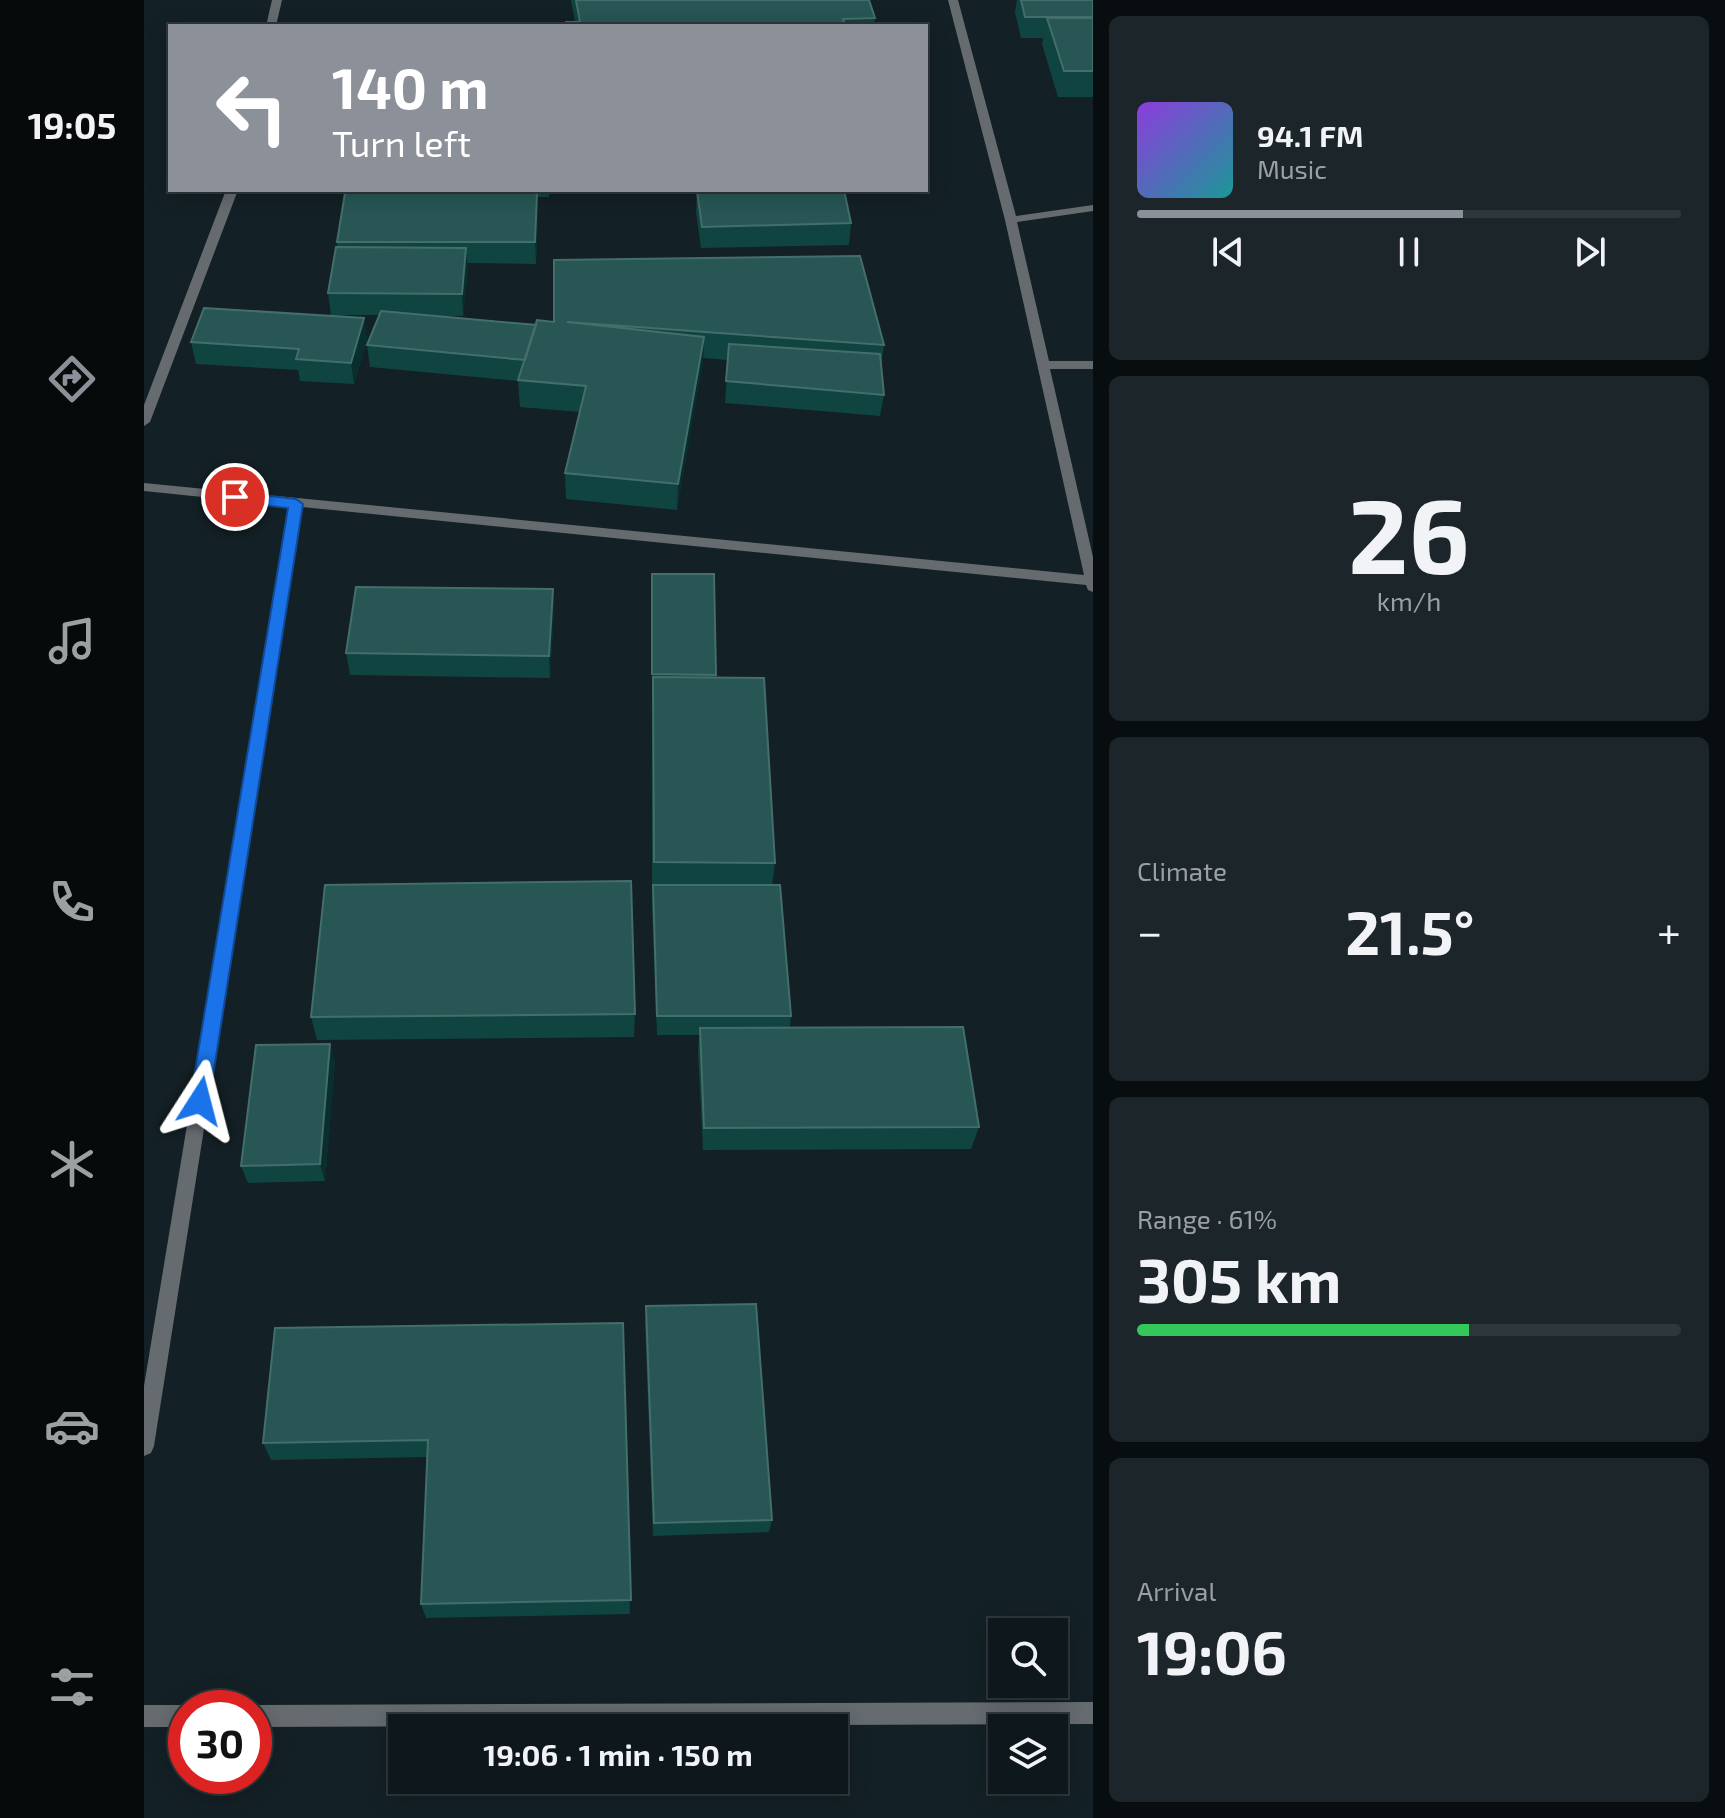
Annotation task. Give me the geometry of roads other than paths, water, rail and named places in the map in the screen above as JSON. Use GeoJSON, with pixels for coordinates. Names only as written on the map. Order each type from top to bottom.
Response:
{"type":"FeatureCollection","features":[{"type":"Feature","properties":{"kind":"street"},"geometry":{"type":"LineString","coordinates":[[271,24],[277,0]]}},
{"type":"Feature","properties":{"kind":"street"},"geometry":{"type":"LineString","coordinates":[[144,487],[1092,584],[1011,220],[953,0]]}},
{"type":"Feature","properties":{"kind":"street"},"geometry":{"type":"LineString","coordinates":[[144,422],[231,192]]}},
{"type":"Feature","properties":{"kind":"street"},"geometry":{"type":"LineString","coordinates":[[1011,220],[1093,208]]}},
{"type":"Feature","properties":{"kind":"street"},"geometry":{"type":"LineString","coordinates":[[1043,365],[1093,365]]}},
{"type":"Feature","properties":{"kind":"street"},"geometry":{"type":"LineString","coordinates":[[144,1446],[296,504]]}},
{"type":"Feature","properties":{"kind":"street"},"geometry":{"type":"LineString","coordinates":[[272,1716],[1093,1713]]}},
{"type":"Feature","properties":{"kind":"street"},"geometry":{"type":"LineString","coordinates":[[144,1716],[168,1716]]}}]}
